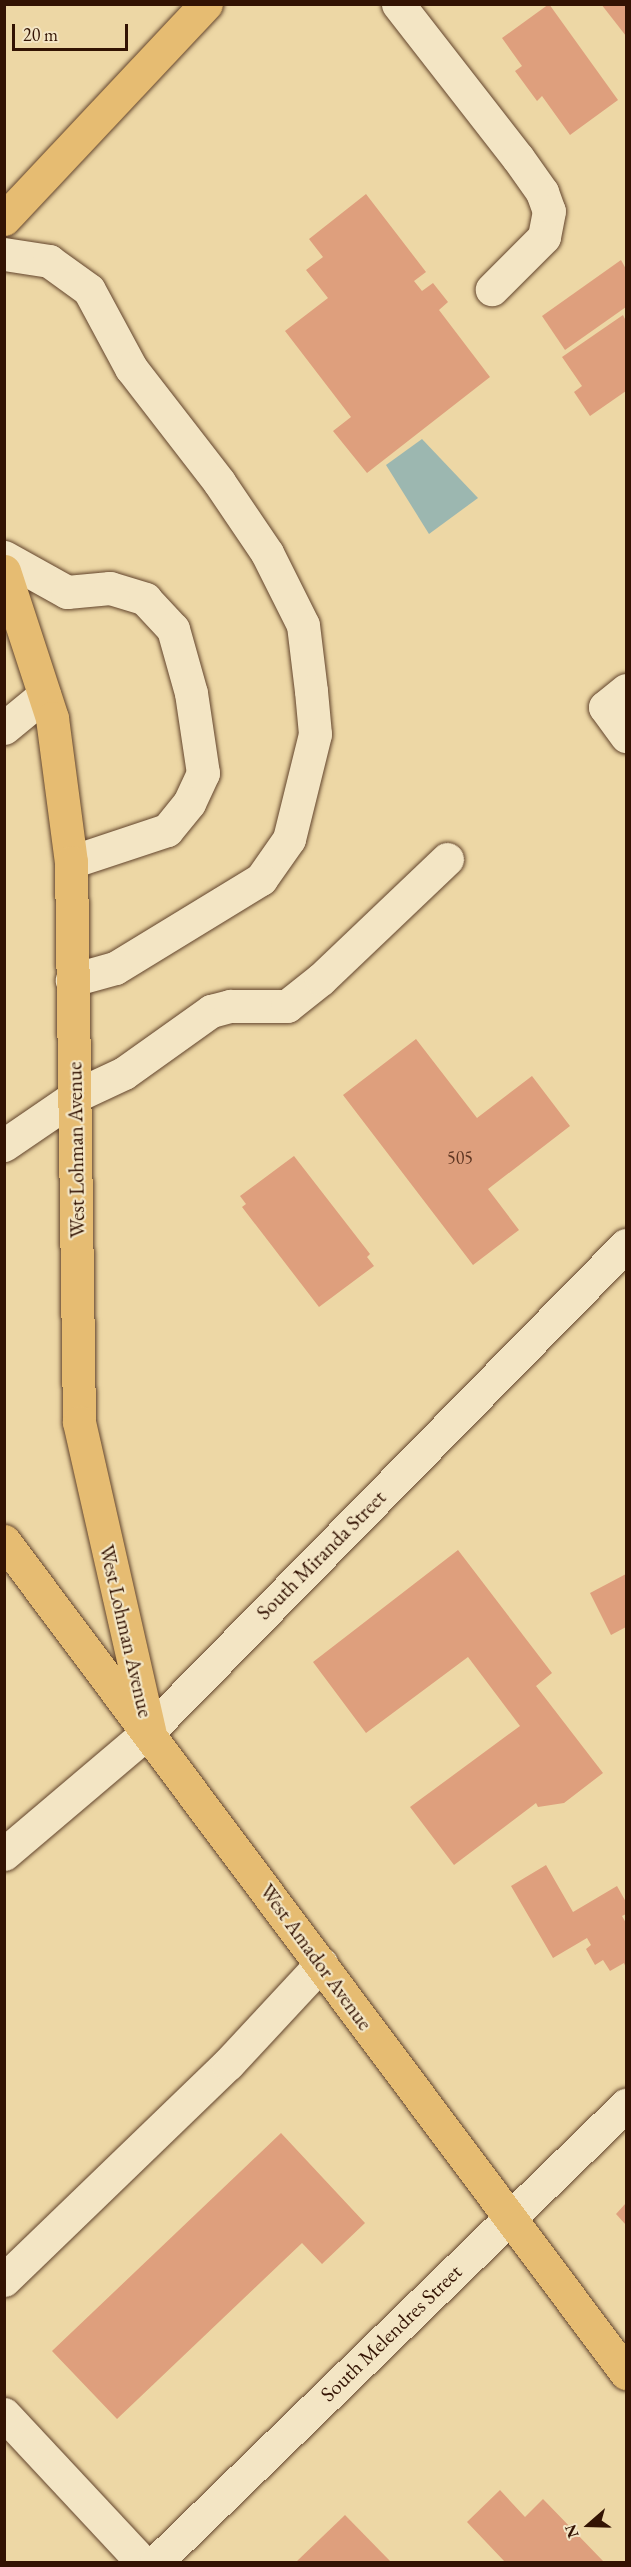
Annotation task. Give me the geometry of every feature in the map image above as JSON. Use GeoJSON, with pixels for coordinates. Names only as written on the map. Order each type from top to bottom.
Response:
{"type":"FeatureCollection","features":[{"type":"Feature","properties":{"kind":"main road"},"geometry":{"type":"LineString","coordinates":[[4,219],[206,4]]}},
{"type":"Feature","properties":{"kind":"main road","name":"West Lohman Avenue"},"geometry":{"type":"LineString","coordinates":[[4,571],[52,718],[71,862],[72,980],[77,1095],[79,1422],[148,1731]]}},
{"type":"Feature","properties":{"kind":"main road","name":"West Amador Avenue"},"geometry":{"type":"LineString","coordinates":[[4,1541],[627,2373]]}},
{"type":"Feature","properties":{"kind":"street"},"geometry":{"type":"LineString","coordinates":[[398,4],[524,167],[542,192],[549,211],[544,237],[492,289]]}},
{"type":"Feature","properties":{"kind":"street"},"geometry":{"type":"LineString","coordinates":[[4,254],[50,261],[89,290],[131,368],[219,482],[267,553],[303,625],[315,734],[289,838],[261,879],[115,968],[72,980]]}},
{"type":"Feature","properties":{"kind":"street"},"geometry":{"type":"LineString","coordinates":[[4,557],[67,592],[110,588],[145,599],[173,629],[191,693],[203,773],[189,803],[167,830],[71,862]]}},
{"type":"Feature","properties":{"kind":"street"},"geometry":{"type":"LineString","coordinates":[[627,690],[605,707],[627,736]]}},
{"type":"Feature","properties":{"kind":"street"},"geometry":{"type":"LineString","coordinates":[[4,728],[44,695]]}},
{"type":"Feature","properties":{"kind":"street"},"geometry":{"type":"LineString","coordinates":[[4,1145],[77,1095],[124,1072],[212,1011],[230,1006],[287,1006],[321,979],[447,859]]}},
{"type":"Feature","properties":{"kind":"street","name":"South Miranda Street"},"geometry":{"type":"LineString","coordinates":[[4,1854],[148,1731],[627,1245]]}},
{"type":"Feature","properties":{"kind":"street"},"geometry":{"type":"LineString","coordinates":[[4,2280],[228,2064],[321,1964]]}},
{"type":"Feature","properties":{"kind":"street","name":"South Melendres Street"},"geometry":{"type":"LineString","coordinates":[[156,2562],[627,2105]]}},
{"type":"Feature","properties":{"kind":"street"},"geometry":{"type":"LineString","coordinates":[[4,2414],[142,2562]]}},
{"type":"Feature","properties":{"kind":"water"},"geometry":{"type":"Polygon","coordinates":[[[422,439],[478,498],[429,534],[386,465],[422,439]]]}},
{"type":"Feature","properties":{"kind":"building"},"geometry":{"type":"Polygon","coordinates":[[[549,4],[618,100],[570,135],[542,96],[537,101],[515,71],[522,66],[502,38],[549,4]]]}},
{"type":"Feature","properties":{"kind":"building"},"geometry":{"type":"Polygon","coordinates":[[[601,4],[626,4],[626,36],[601,4]]]}},
{"type":"Feature","properties":{"kind":"building"},"geometry":{"type":"Polygon","coordinates":[[[366,194],[426,272],[414,281],[422,291],[433,283],[448,302],[439,310],[490,377],[367,473],[333,431],[351,417],[285,331],[328,298],[306,270],[323,257],[309,239],[366,194]]]}},
{"type":"Feature","properties":{"kind":"building"},"geometry":{"type":"Polygon","coordinates":[[[621,260],[626,269],[626,307],[565,350],[542,316],[621,260]]]}},
{"type":"Feature","properties":{"kind":"building"},"geometry":{"type":"Polygon","coordinates":[[[623,315],[626,321],[626,391],[590,416],[574,392],[582,386],[562,357],[623,315]]]}},
{"type":"Feature","properties":{"kind":"building"},"geometry":{"type":"Polygon","coordinates":[[[416,1039],[477,1118],[532,1076],[570,1126],[488,1189],[519,1230],[473,1265],[343,1095],[416,1039]]]}},
{"type":"Feature","properties":{"kind":"building"},"geometry":{"type":"Polygon","coordinates":[[[294,1156],[370,1254],[367,1257],[374,1266],[319,1307],[242,1207],[246,1204],[240,1196],[294,1156]]]}},
{"type":"Feature","properties":{"kind":"building"},"geometry":{"type":"Polygon","coordinates":[[[458,1550],[552,1673],[536,1686],[603,1773],[564,1803],[538,1807],[536,1803],[454,1865],[410,1807],[520,1726],[468,1657],[366,1733],[313,1662],[458,1550]]]}},
{"type":"Feature","properties":{"kind":"building"},"geometry":{"type":"Polygon","coordinates":[[[626,1574],[626,1627],[611,1635],[590,1593],[626,1574]]]}},
{"type":"Feature","properties":{"kind":"building"},"geometry":{"type":"Polygon","coordinates":[[[546,1865],[573,1912],[617,1886],[626,1902],[626,1914],[622,1916],[626,1923],[626,1968],[624,1963],[610,1971],[603,1960],[595,1965],[586,1949],[591,1945],[587,1938],[553,1958],[511,1886],[546,1865]]]}},
{"type":"Feature","properties":{"kind":"building"},"geometry":{"type":"Polygon","coordinates":[[[281,2133],[365,2223],[322,2264],[302,2243],[117,2419],[52,2351],[281,2133]]]}},
{"type":"Feature","properties":{"kind":"building"},"geometry":{"type":"Polygon","coordinates":[[[626,2203],[626,2225],[616,2214],[626,2203]]]}},
{"type":"Feature","properties":{"kind":"building"},"geometry":{"type":"Polygon","coordinates":[[[500,2490],[525,2517],[543,2499],[604,2562],[505,2562],[467,2522],[500,2490]]]}},
{"type":"Feature","properties":{"kind":"building"},"geometry":{"type":"Polygon","coordinates":[[[345,2515],[391,2562],[296,2562],[345,2515]]]}}]}
